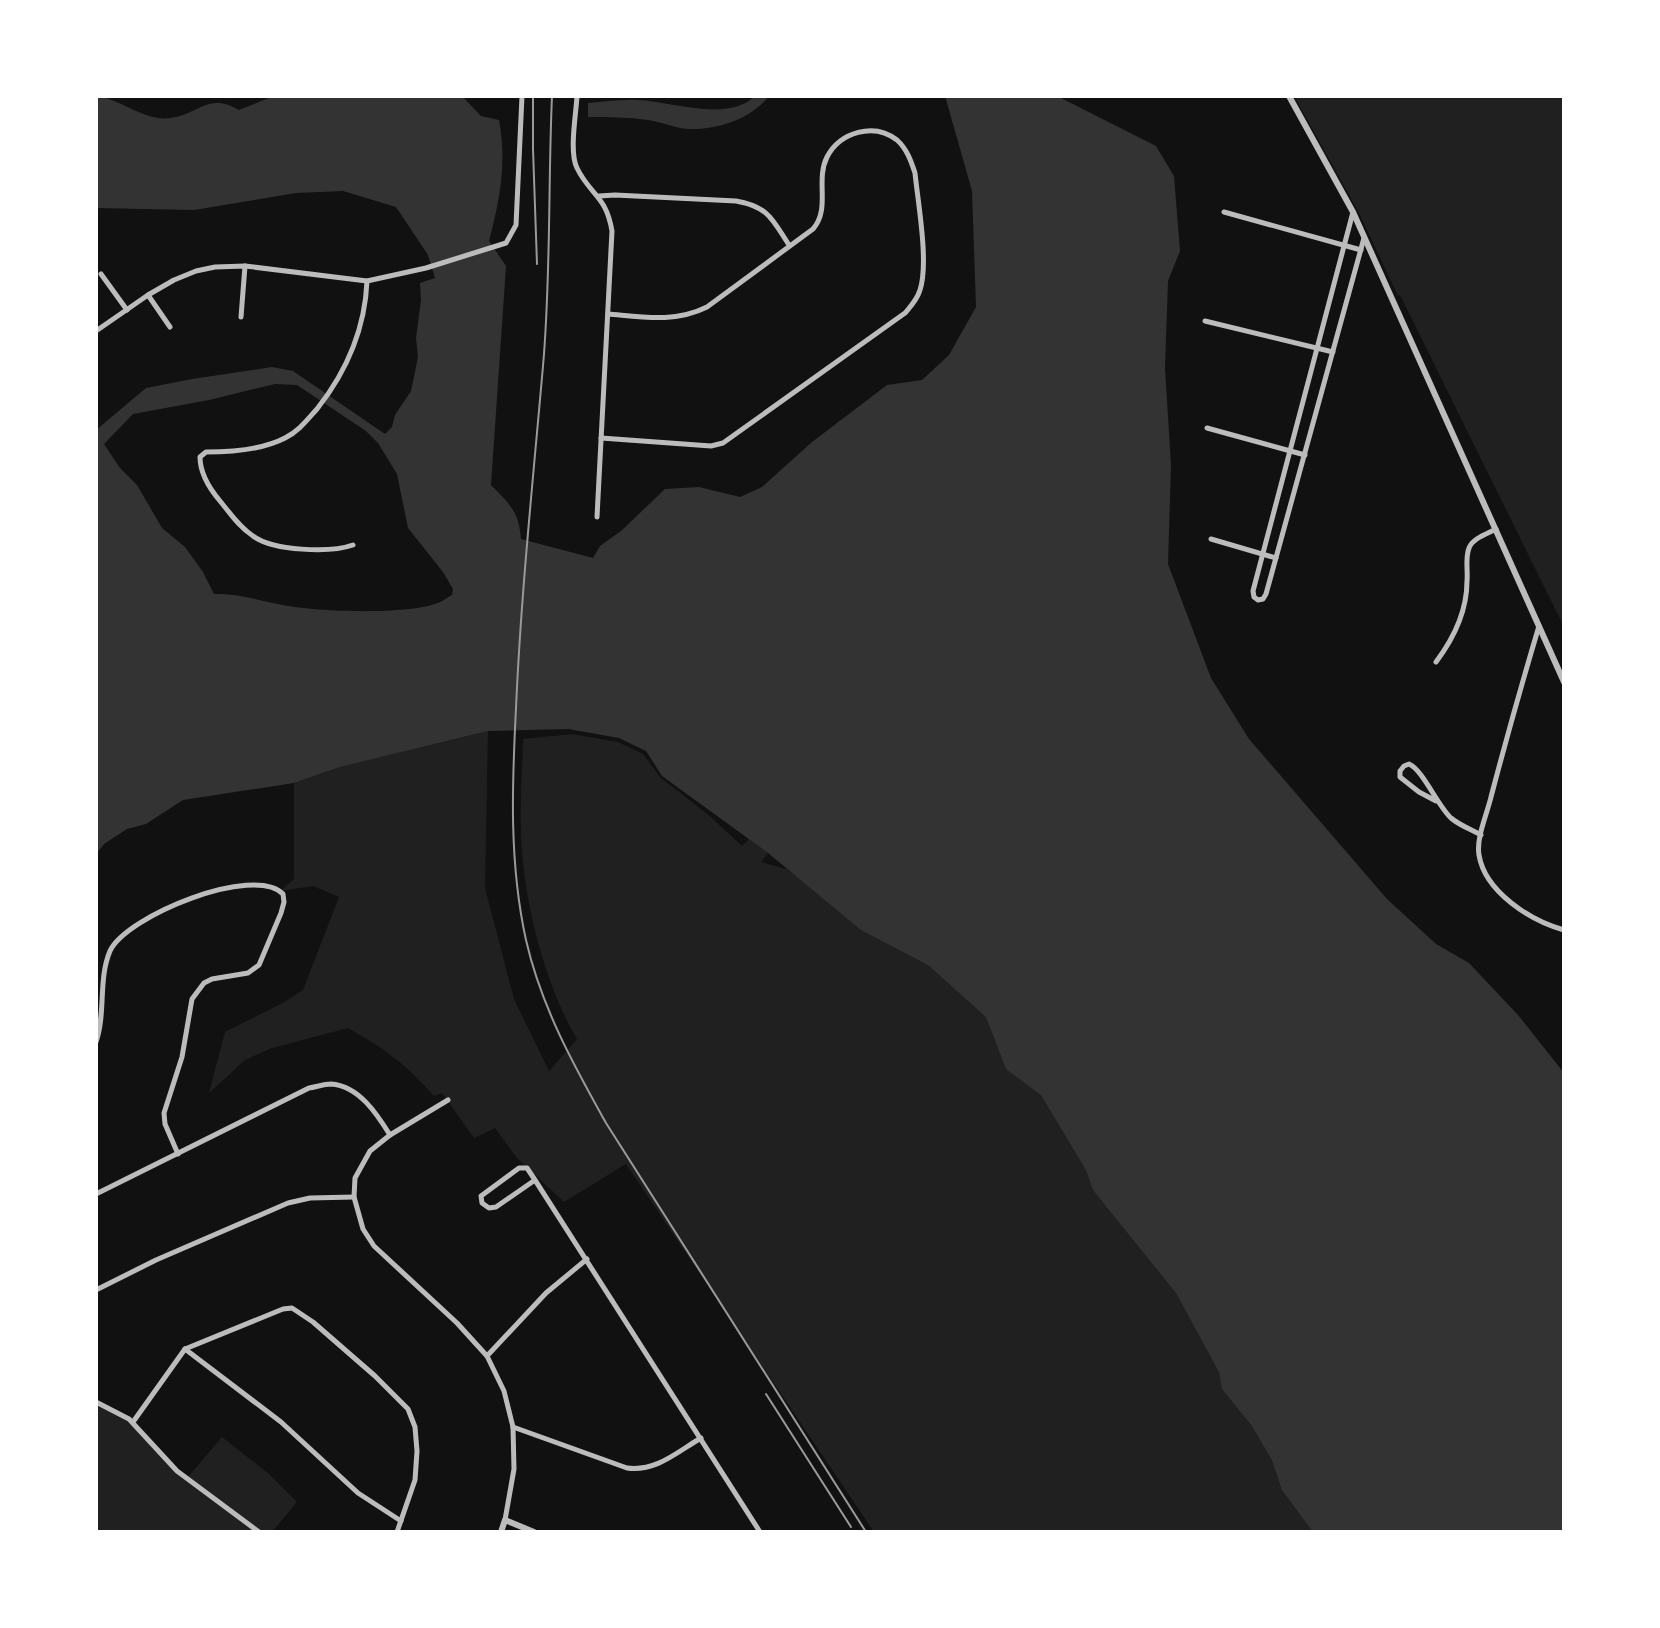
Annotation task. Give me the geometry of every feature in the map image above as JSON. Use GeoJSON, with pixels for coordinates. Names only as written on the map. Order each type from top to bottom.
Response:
{"type":"FeatureCollection","features":[{"type":"Feature","properties":{"kind":"street"},"geometry":{"type":"LineString","coordinates":[[96,331],[148,295],[196,271],[215,267],[245,267],[367,281],[426,268],[498,247],[510,239],[516,225],[522,96]]}},
{"type":"Feature","properties":{"kind":"street"},"geometry":{"type":"LineString","coordinates":[[577,96],[573,157],[581,176],[599,197],[610,217],[612,230],[597,517]]}},
{"type":"Feature","properties":{"kind":"street"},"geometry":{"type":"LineString","coordinates":[[1289,96],[1353,212],[1564,682]]}},
{"type":"Feature","properties":{"kind":"street"},"geometry":{"type":"LineString","coordinates":[[601,438],[711,446],[723,443],[905,313],[921,288],[924,271],[915,173],[911,159],[898,142],[877,131],[859,132],[846,137],[834,147],[827,158],[822,172],[823,212],[813,229],[707,307],[691,315],[672,319],[608,314]]}},
{"type":"Feature","properties":{"kind":"street"},"geometry":{"type":"LineString","coordinates":[[599,197],[669,198],[753,204],[771,217],[789,245]]}},
{"type":"Feature","properties":{"kind":"street"},"geometry":{"type":"LineString","coordinates":[[1224,212],[1361,250]]}},
{"type":"Feature","properties":{"kind":"street"},"geometry":{"type":"LineString","coordinates":[[1353,212],[1253,591],[1258,600],[1263,599],[1266,594],[1364,238]]}},
{"type":"Feature","properties":{"kind":"street"},"geometry":{"type":"LineString","coordinates":[[241,317],[245,267]]}},
{"type":"Feature","properties":{"kind":"street"},"geometry":{"type":"LineString","coordinates":[[101,274],[127,310]]}},
{"type":"Feature","properties":{"kind":"street"},"geometry":{"type":"LineString","coordinates":[[353,545],[339,550],[276,546],[254,538],[235,521],[213,492],[200,469],[200,457],[206,452],[228,452],[268,445],[286,438],[303,426],[334,386],[351,356],[359,335],[367,281]]}},
{"type":"Feature","properties":{"kind":"street"},"geometry":{"type":"LineString","coordinates":[[148,295],[170,327]]}},
{"type":"Feature","properties":{"kind":"street"},"geometry":{"type":"LineString","coordinates":[[1205,321],[1333,352]]}},
{"type":"Feature","properties":{"kind":"street"},"geometry":{"type":"LineString","coordinates":[[1207,428],[1305,454]]}},
{"type":"Feature","properties":{"kind":"street"},"geometry":{"type":"LineString","coordinates":[[1436,662],[1453,637],[1465,605],[1469,547],[1475,540],[1496,529]]}},
{"type":"Feature","properties":{"kind":"street"},"geometry":{"type":"LineString","coordinates":[[1211,539],[1276,558]]}},
{"type":"Feature","properties":{"kind":"street"},"geometry":{"type":"LineString","coordinates":[[1539,626],[1481,835],[1479,855],[1489,878],[1521,912],[1538,922],[1564,930]]}},
{"type":"Feature","properties":{"kind":"street"},"geometry":{"type":"LineString","coordinates":[[1436,801],[1400,777],[1404,765],[1416,767],[1436,801],[1452,820],[1481,835]]}},
{"type":"Feature","properties":{"kind":"street"},"geometry":{"type":"LineString","coordinates":[[96,1042],[102,1017],[109,953],[122,936],[155,915],[195,896],[255,885],[276,888],[283,894],[281,913],[259,964],[248,973],[212,979],[204,983],[192,999],[182,1057],[164,1113],[165,1124],[178,1154]]}},
{"type":"Feature","properties":{"kind":"street"},"geometry":{"type":"LineString","coordinates":[[96,1194],[309,1088],[331,1084],[346,1088],[361,1097],[379,1117],[390,1135]]}},
{"type":"Feature","properties":{"kind":"street"},"geometry":{"type":"LineString","coordinates":[[448,1100],[390,1135],[370,1151],[355,1178],[354,1197],[362,1229],[374,1246],[457,1323],[487,1356],[504,1391],[513,1427],[514,1469],[501,1532]]}},
{"type":"Feature","properties":{"kind":"street"},"geometry":{"type":"LineString","coordinates":[[536,1180],[496,1207],[489,1208],[482,1203],[481,1196],[519,1168],[527,1168],[536,1180],[587,1259],[760,1532]]}},
{"type":"Feature","properties":{"kind":"street"},"geometry":{"type":"LineString","coordinates":[[96,1290],[146,1265],[288,1203],[310,1198],[354,1197]]}},
{"type":"Feature","properties":{"kind":"street"},"geometry":{"type":"LineString","coordinates":[[487,1356],[546,1293],[587,1259]]}},
{"type":"Feature","properties":{"kind":"street"},"geometry":{"type":"LineString","coordinates":[[132,1422],[185,1349],[283,1309],[292,1308],[308,1317],[408,1409],[415,1427],[418,1451],[415,1480],[397,1532]]}},
{"type":"Feature","properties":{"kind":"street"},"geometry":{"type":"LineString","coordinates":[[185,1349],[281,1422],[358,1493],[401,1521]]}},
{"type":"Feature","properties":{"kind":"street"},"geometry":{"type":"LineString","coordinates":[[96,1402],[132,1422],[177,1471],[259,1532]]}},
{"type":"Feature","properties":{"kind":"street"},"geometry":{"type":"LineString","coordinates":[[513,1427],[627,1468],[639,1469],[653,1467],[701,1438]]}},
{"type":"Feature","properties":{"kind":"street"},"geometry":{"type":"LineString","coordinates":[[505,1520],[534,1532]]}},
{"type":"Feature","properties":{"kind":"shaded area"},"geometry":{"type":"Polygon","coordinates":[[[96,96],[152,117],[171,118],[219,103],[239,110],[274,96],[462,96],[481,116],[499,120],[501,181],[489,241],[506,266],[491,485],[512,509],[521,539],[593,558],[600,546],[621,531],[665,489],[699,487],[740,497],[762,487],[812,442],[887,385],[922,380],[949,355],[976,307],[972,191],[945,96],[1057,96],[1156,146],[1174,176],[1180,251],[1168,281],[1165,368],[1171,465],[1168,564],[1211,678],[1249,739],[1387,899],[1436,944],[1469,963],[1518,1015],[1564,1073],[1564,1532],[1313,1532],[1282,1490],[1272,1460],[1252,1426],[1222,1389],[1219,1372],[1176,1293],[1093,1190],[1086,1170],[1041,1095],[1006,1069],[986,1017],[928,965],[861,930],[768,853],[662,776],[646,751],[619,738],[568,729],[488,731],[340,767],[294,783],[183,800],[146,824],[127,829],[104,844],[96,854],[96,430],[146,388],[272,367],[293,371],[385,434],[392,427],[395,415],[411,391],[418,357],[416,338],[421,300],[420,283],[435,278],[428,255],[396,207],[343,191],[296,193],[194,210],[96,208],[96,96]],[[275,384],[133,414],[104,444],[120,468],[137,485],[162,528],[185,547],[203,572],[214,594],[339,611],[384,611],[424,607],[452,595],[453,589],[443,572],[408,528],[397,474],[378,443],[366,431],[297,385],[275,384]]]}},
{"type":"Feature","properties":{"kind":"shaded area"},"geometry":{"type":"Polygon","coordinates":[[[755,96],[769,96],[744,117],[702,129],[680,128],[640,119],[588,117],[588,103],[637,100],[714,109],[743,104],[755,96]]]}},
{"type":"Feature","properties":{"kind":"shaded area"},"geometry":{"type":"Polygon","coordinates":[[[1294,96],[1564,96],[1564,627],[1358,211],[1294,96]]]}},
{"type":"Feature","properties":{"kind":"shaded area"},"geometry":{"type":"Polygon","coordinates":[[[488,731],[485,888],[514,999],[549,1071],[577,1039],[547,973],[528,898],[521,837],[523,739],[572,734],[618,742],[643,754],[660,777],[711,817],[742,846],[749,839],[768,853],[761,862],[786,869],[850,908],[1007,909],[1497,1532],[874,1532],[626,1164],[564,1202],[517,1158],[495,1128],[474,1138],[442,1093],[434,1096],[394,1058],[348,1028],[269,1049],[245,1060],[209,1093],[225,1032],[303,990],[339,897],[313,886],[280,891],[294,879],[294,783],[340,767],[488,731]]]}},
{"type":"Feature","properties":{"kind":"shaded area"},"geometry":{"type":"Polygon","coordinates":[[[96,1402],[129,1419],[187,1478],[222,1437],[269,1474],[297,1502],[272,1532],[96,1532],[96,1402]]]}},
{"type":"Feature","properties":{"kind":"tram line"},"geometry":{"type":"LineString","coordinates":[[533,96],[537,264]]}},
{"type":"Feature","properties":{"kind":"tram line"},"geometry":{"type":"LineString","coordinates":[[552,96],[546,332],[521,622],[513,766],[514,853],[526,940],[549,1011],[570,1057],[606,1123],[866,1532]]}},
{"type":"Feature","properties":{"kind":"tram line"},"geometry":{"type":"LineString","coordinates":[[766,1394],[851,1527]]}}]}
